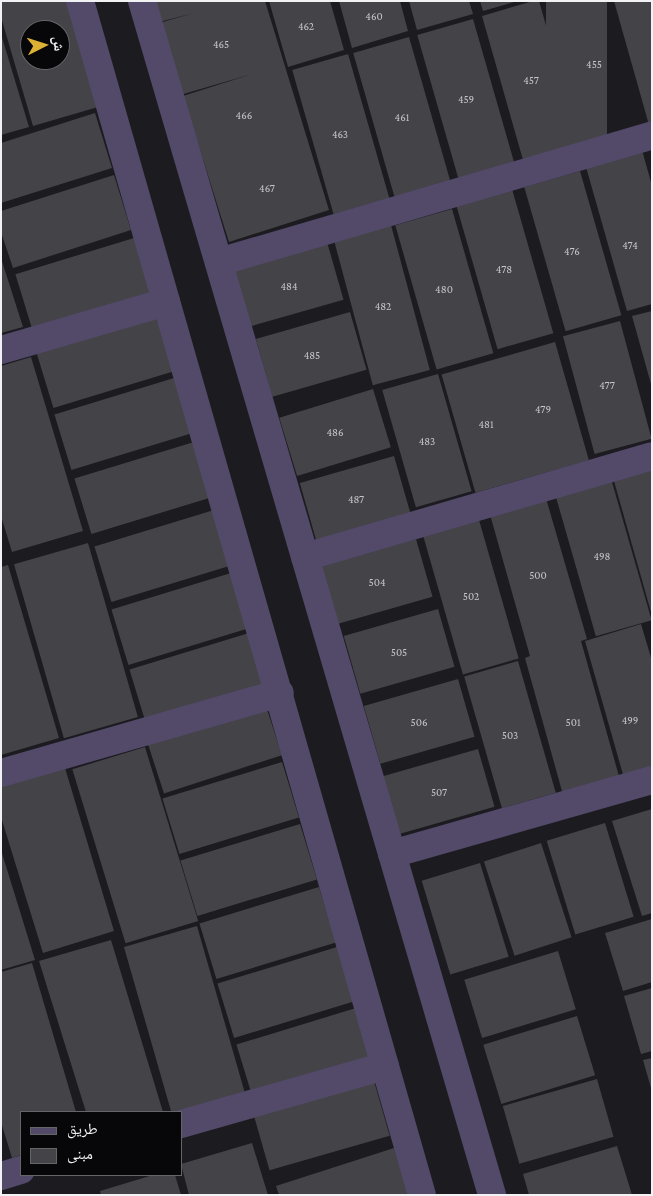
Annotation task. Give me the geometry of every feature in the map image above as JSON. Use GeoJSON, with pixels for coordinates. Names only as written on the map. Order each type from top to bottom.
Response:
{"type":"FeatureCollection","features":[{"type":"Feature","properties":{"kind":"street"},"geometry":{"type":"LineString","coordinates":[[80,1],[280,693],[422,1195]]}},
{"type":"Feature","properties":{"kind":"street"},"geometry":{"type":"LineString","coordinates":[[142,1],[492,1195]]}},
{"type":"Feature","properties":{"kind":"street"},"geometry":{"type":"LineString","coordinates":[[219,262],[652,135]]}},
{"type":"Feature","properties":{"kind":"street"},"geometry":{"type":"LineString","coordinates":[[1,350],[166,302]]}},
{"type":"Feature","properties":{"kind":"street"},"geometry":{"type":"LineString","coordinates":[[305,557],[652,456]]}},
{"type":"Feature","properties":{"kind":"street"},"geometry":{"type":"LineString","coordinates":[[1,773],[280,693]]}},
{"type":"Feature","properties":{"kind":"street"},"geometry":{"type":"LineString","coordinates":[[392,854],[652,780]]}},
{"type":"Feature","properties":{"kind":"street"},"geometry":{"type":"LineString","coordinates":[[182,1124],[385,1066]]}},
{"type":"Feature","properties":{"kind":"street"},"geometry":{"type":"LineString","coordinates":[[1,1176],[20,1170]]}},
{"type":"Feature","properties":{"kind":"building"},"geometry":{"type":"Polygon","coordinates":[[[1,1],[67,1],[98,107],[33,126],[1,17],[1,1]]]}},
{"type":"Feature","properties":{"kind":"building"},"geometry":{"type":"Polygon","coordinates":[[[154,1],[265,1],[329,210],[229,242],[183,96],[252,74],[180,95],[159,23],[194,13],[159,22],[154,1]]]}},
{"type":"Feature","properties":{"kind":"building"},"geometry":{"type":"Polygon","coordinates":[[[269,1],[330,1],[344,50],[288,67],[269,1]]]}},
{"type":"Feature","properties":{"kind":"building"},"geometry":{"type":"Polygon","coordinates":[[[339,1],[400,1],[408,31],[352,48],[339,1]]]}},
{"type":"Feature","properties":{"kind":"building"},"geometry":{"type":"Polygon","coordinates":[[[409,1],[469,1],[473,14],[417,30],[409,1]]]}},
{"type":"Feature","properties":{"kind":"building"},"geometry":{"type":"Polygon","coordinates":[[[480,1],[514,1],[514,2],[483,11],[480,1]]]}},
{"type":"Feature","properties":{"kind":"building"},"geometry":{"type":"Polygon","coordinates":[[[533,1],[539,1],[580,145],[523,160],[482,16],[533,1]]]}},
{"type":"Feature","properties":{"kind":"building"},"geometry":{"type":"Polygon","coordinates":[[[546,1],[607,1],[607,149],[546,149],[546,1]]]}},
{"type":"Feature","properties":{"kind":"building"},"geometry":{"type":"Polygon","coordinates":[[[614,1],[652,1],[652,124],[649,125],[614,1]]]}},
{"type":"Feature","properties":{"kind":"building"},"geometry":{"type":"Polygon","coordinates":[[[473,19],[515,164],[459,180],[417,35],[473,19]]]}},
{"type":"Feature","properties":{"kind":"building"},"geometry":{"type":"Polygon","coordinates":[[[1,34],[29,127],[1,135],[1,34]]]}},
{"type":"Feature","properties":{"kind":"building"},"geometry":{"type":"Polygon","coordinates":[[[409,37],[450,181],[395,197],[353,53],[409,37]]]}},
{"type":"Feature","properties":{"kind":"building"},"geometry":{"type":"Polygon","coordinates":[[[348,54],[389,198],[334,214],[292,70],[348,54]]]}},
{"type":"Feature","properties":{"kind":"building"},"geometry":{"type":"Polygon","coordinates":[[[95,113],[112,168],[1,203],[1,143],[95,113]]]}},
{"type":"Feature","properties":{"kind":"building"},"geometry":{"type":"Polygon","coordinates":[[[642,150],[652,186],[652,304],[627,311],[586,167],[642,150]]]}},
{"type":"Feature","properties":{"kind":"building"},"geometry":{"type":"Polygon","coordinates":[[[580,171],[621,315],[566,331],[524,187],[580,171]]]}},
{"type":"Feature","properties":{"kind":"building"},"geometry":{"type":"Polygon","coordinates":[[[114,175],[131,230],[13,268],[1,232],[1,211],[114,175]]]}},
{"type":"Feature","properties":{"kind":"building"},"geometry":{"type":"Polygon","coordinates":[[[512,189],[553,333],[498,349],[456,205],[512,189]]]}},
{"type":"Feature","properties":{"kind":"building"},"geometry":{"type":"Polygon","coordinates":[[[452,209],[493,353],[437,369],[395,225],[452,209]]]}},
{"type":"Feature","properties":{"kind":"building"},"geometry":{"type":"Polygon","coordinates":[[[391,225],[430,370],[373,385],[334,240],[391,225]]]}},
{"type":"Feature","properties":{"kind":"building"},"geometry":{"type":"Polygon","coordinates":[[[134,238],[151,293],[32,330],[15,274],[134,238]]]}},
{"type":"Feature","properties":{"kind":"building"},"geometry":{"type":"Polygon","coordinates":[[[327,242],[344,300],[249,327],[233,269],[327,242]]]}},
{"type":"Feature","properties":{"kind":"building"},"geometry":{"type":"Polygon","coordinates":[[[1,258],[23,327],[1,333],[1,258]]]}},
{"type":"Feature","properties":{"kind":"building"},"geometry":{"type":"Polygon","coordinates":[[[652,311],[652,384],[651,384],[632,316],[652,311]]]}},
{"type":"Feature","properties":{"kind":"building"},"geometry":{"type":"Polygon","coordinates":[[[350,312],[367,370],[272,397],[256,339],[350,312]]]}},
{"type":"Feature","properties":{"kind":"building"},"geometry":{"type":"Polygon","coordinates":[[[156,316],[173,371],[53,408],[36,353],[156,316]]]}},
{"type":"Feature","properties":{"kind":"building"},"geometry":{"type":"Polygon","coordinates":[[[620,321],[652,439],[595,454],[563,336],[620,321]]]}},
{"type":"Feature","properties":{"kind":"building"},"geometry":{"type":"Polygon","coordinates":[[[555,342],[589,460],[475,493],[442,375],[555,342]]]}},
{"type":"Feature","properties":{"kind":"building"},"geometry":{"type":"Polygon","coordinates":[[[31,357],[83,531],[12,552],[1,516],[1,366],[31,357]]]}},
{"type":"Feature","properties":{"kind":"building"},"geometry":{"type":"Polygon","coordinates":[[[438,374],[472,491],[416,507],[382,390],[438,374]]]}},
{"type":"Feature","properties":{"kind":"building"},"geometry":{"type":"Polygon","coordinates":[[[174,378],[191,433],[71,470],[54,415],[174,378]]]}},
{"type":"Feature","properties":{"kind":"building"},"geometry":{"type":"Polygon","coordinates":[[[373,389],[391,447],[297,476],[279,418],[373,389]]]}},
{"type":"Feature","properties":{"kind":"building"},"geometry":{"type":"Polygon","coordinates":[[[194,442],[211,497],[91,534],[74,479],[194,442]]]}},
{"type":"Feature","properties":{"kind":"building"},"geometry":{"type":"Polygon","coordinates":[[[394,456],[411,514],[316,541],[300,483],[394,456]]]}},
{"type":"Feature","properties":{"kind":"building"},"geometry":{"type":"Polygon","coordinates":[[[652,462],[652,612],[651,612],[612,474],[652,462]]]}},
{"type":"Feature","properties":{"kind":"building"},"geometry":{"type":"Polygon","coordinates":[[[610,475],[652,620],[596,636],[554,491],[610,475]]]}},
{"type":"Feature","properties":{"kind":"building"},"geometry":{"type":"Polygon","coordinates":[[[545,495],[587,639],[581,641],[622,787],[565,802],[525,658],[530,656],[489,511],[545,495]]]}},
{"type":"Feature","properties":{"kind":"building"},"geometry":{"type":"Polygon","coordinates":[[[214,510],[231,565],[111,602],[94,547],[214,510]]]}},
{"type":"Feature","properties":{"kind":"building"},"geometry":{"type":"Polygon","coordinates":[[[479,520],[519,658],[463,674],[423,536],[479,520]]]}},
{"type":"Feature","properties":{"kind":"building"},"geometry":{"type":"Polygon","coordinates":[[[416,539],[433,597],[337,624],[321,566],[416,539]]]}},
{"type":"Feature","properties":{"kind":"building"},"geometry":{"type":"Polygon","coordinates":[[[88,543],[138,717],[64,738],[14,564],[88,543]]]}},
{"type":"Feature","properties":{"kind":"building"},"geometry":{"type":"Polygon","coordinates":[[[8,565],[59,738],[1,755],[1,567],[8,565]]]}},
{"type":"Feature","properties":{"kind":"building"},"geometry":{"type":"Polygon","coordinates":[[[231,573],[248,628],[128,665],[111,610],[231,573]]]}},
{"type":"Feature","properties":{"kind":"building"},"geometry":{"type":"Polygon","coordinates":[[[438,609],[455,667],[360,694],[344,636],[438,609]]]}},
{"type":"Feature","properties":{"kind":"building"},"geometry":{"type":"Polygon","coordinates":[[[641,624],[652,661],[652,778],[626,785],[585,641],[641,624]]]}},
{"type":"Feature","properties":{"kind":"building"},"geometry":{"type":"Polygon","coordinates":[[[249,633],[266,688],[146,724],[129,670],[249,633]]]}},
{"type":"Feature","properties":{"kind":"building"},"geometry":{"type":"Polygon","coordinates":[[[518,661],[556,793],[502,808],[464,676],[518,661]]]}},
{"type":"Feature","properties":{"kind":"building"},"geometry":{"type":"Polygon","coordinates":[[[458,679],[475,737],[380,764],[364,706],[458,679]]]}},
{"type":"Feature","properties":{"kind":"building"},"geometry":{"type":"Polygon","coordinates":[[[264,700],[282,755],[164,793],[146,738],[264,700]]]}},
{"type":"Feature","properties":{"kind":"building"},"geometry":{"type":"Polygon","coordinates":[[[145,747],[198,921],[126,943],[72,769],[145,747]]]}},
{"type":"Feature","properties":{"kind":"building"},"geometry":{"type":"Polygon","coordinates":[[[478,749],[495,807],[399,834],[383,776],[478,749]]]}},
{"type":"Feature","properties":{"kind":"building"},"geometry":{"type":"Polygon","coordinates":[[[62,758],[114,931],[43,953],[1,817],[1,776],[62,758]]]}},
{"type":"Feature","properties":{"kind":"building"},"geometry":{"type":"Polygon","coordinates":[[[282,762],[299,817],[179,854],[162,799],[282,762]]]}},
{"type":"Feature","properties":{"kind":"building"},"geometry":{"type":"Polygon","coordinates":[[[652,809],[652,913],[642,916],[612,821],[652,809]]]}},
{"type":"Feature","properties":{"kind":"building"},"geometry":{"type":"Polygon","coordinates":[[[605,823],[634,917],[575,935],[547,841],[605,823]]]}},
{"type":"Feature","properties":{"kind":"building"},"geometry":{"type":"Polygon","coordinates":[[[300,824],[317,879],[197,916],[180,861],[300,824]]]}},
{"type":"Feature","properties":{"kind":"building"},"geometry":{"type":"Polygon","coordinates":[[[541,843],[572,937],[515,956],[484,862],[541,843]]]}},
{"type":"Feature","properties":{"kind":"building"},"geometry":{"type":"Polygon","coordinates":[[[1,850],[35,960],[1,970],[1,850]]]}},
{"type":"Feature","properties":{"kind":"building"},"geometry":{"type":"Polygon","coordinates":[[[480,863],[509,957],[450,975],[422,881],[480,863]]]}},
{"type":"Feature","properties":{"kind":"building"},"geometry":{"type":"Polygon","coordinates":[[[319,887],[336,942],[216,979],[199,924],[319,887]]]}},
{"type":"Feature","properties":{"kind":"building"},"geometry":{"type":"Polygon","coordinates":[[[652,919],[652,982],[623,991],[605,933],[652,919]]]}},
{"type":"Feature","properties":{"kind":"building"},"geometry":{"type":"Polygon","coordinates":[[[197,926],[247,1099],[182,1118],[182,1111],[171,1111],[124,947],[197,926]]]}},
{"type":"Feature","properties":{"kind":"building"},"geometry":{"type":"Polygon","coordinates":[[[111,940],[163,1111],[86,1111],[39,961],[111,940]]]}},
{"type":"Feature","properties":{"kind":"building"},"geometry":{"type":"Polygon","coordinates":[[[337,947],[354,1002],[234,1038],[217,984],[337,947]]]}},
{"type":"Feature","properties":{"kind":"building"},"geometry":{"type":"Polygon","coordinates":[[[558,951],[576,1009],[482,1038],[464,980],[558,951]]]}},
{"type":"Feature","properties":{"kind":"building"},"geometry":{"type":"Polygon","coordinates":[[[32,963],[76,1111],[20,1111],[20,1155],[12,1158],[1,1122],[1,972],[32,963]]]}},
{"type":"Feature","properties":{"kind":"building"},"geometry":{"type":"Polygon","coordinates":[[[652,988],[652,1051],[641,1054],[624,996],[652,988]]]}},
{"type":"Feature","properties":{"kind":"building"},"geometry":{"type":"Polygon","coordinates":[[[356,1008],[373,1063],[253,1100],[236,1045],[356,1008]]]}},
{"type":"Feature","properties":{"kind":"building"},"geometry":{"type":"Polygon","coordinates":[[[577,1016],[595,1075],[501,1104],[483,1045],[577,1016]]]}},
{"type":"Feature","properties":{"kind":"building"},"geometry":{"type":"Polygon","coordinates":[[[652,1058],[652,1088],[651,1088],[643,1060],[652,1058]]]}},
{"type":"Feature","properties":{"kind":"building"},"geometry":{"type":"Polygon","coordinates":[[[597,1079],[614,1137],[519,1164],[503,1106],[597,1079]]]}},
{"type":"Feature","properties":{"kind":"building"},"geometry":{"type":"Polygon","coordinates":[[[374,1081],[390,1136],[270,1170],[254,1115],[374,1081]]]}},
{"type":"Feature","properties":{"kind":"building"},"geometry":{"type":"Polygon","coordinates":[[[252,1143],[268,1195],[189,1195],[182,1164],[252,1143]]]}},
{"type":"Feature","properties":{"kind":"building"},"geometry":{"type":"Polygon","coordinates":[[[617,1146],[632,1195],[529,1195],[523,1174],[617,1146]]]}},
{"type":"Feature","properties":{"kind":"building"},"geometry":{"type":"Polygon","coordinates":[[[394,1148],[409,1195],[279,1195],[276,1186],[394,1148]]]}},
{"type":"Feature","properties":{"kind":"building"},"geometry":{"type":"Polygon","coordinates":[[[150,1176],[175,1176],[181,1195],[101,1195],[100,1191],[150,1176]]]}}]}
